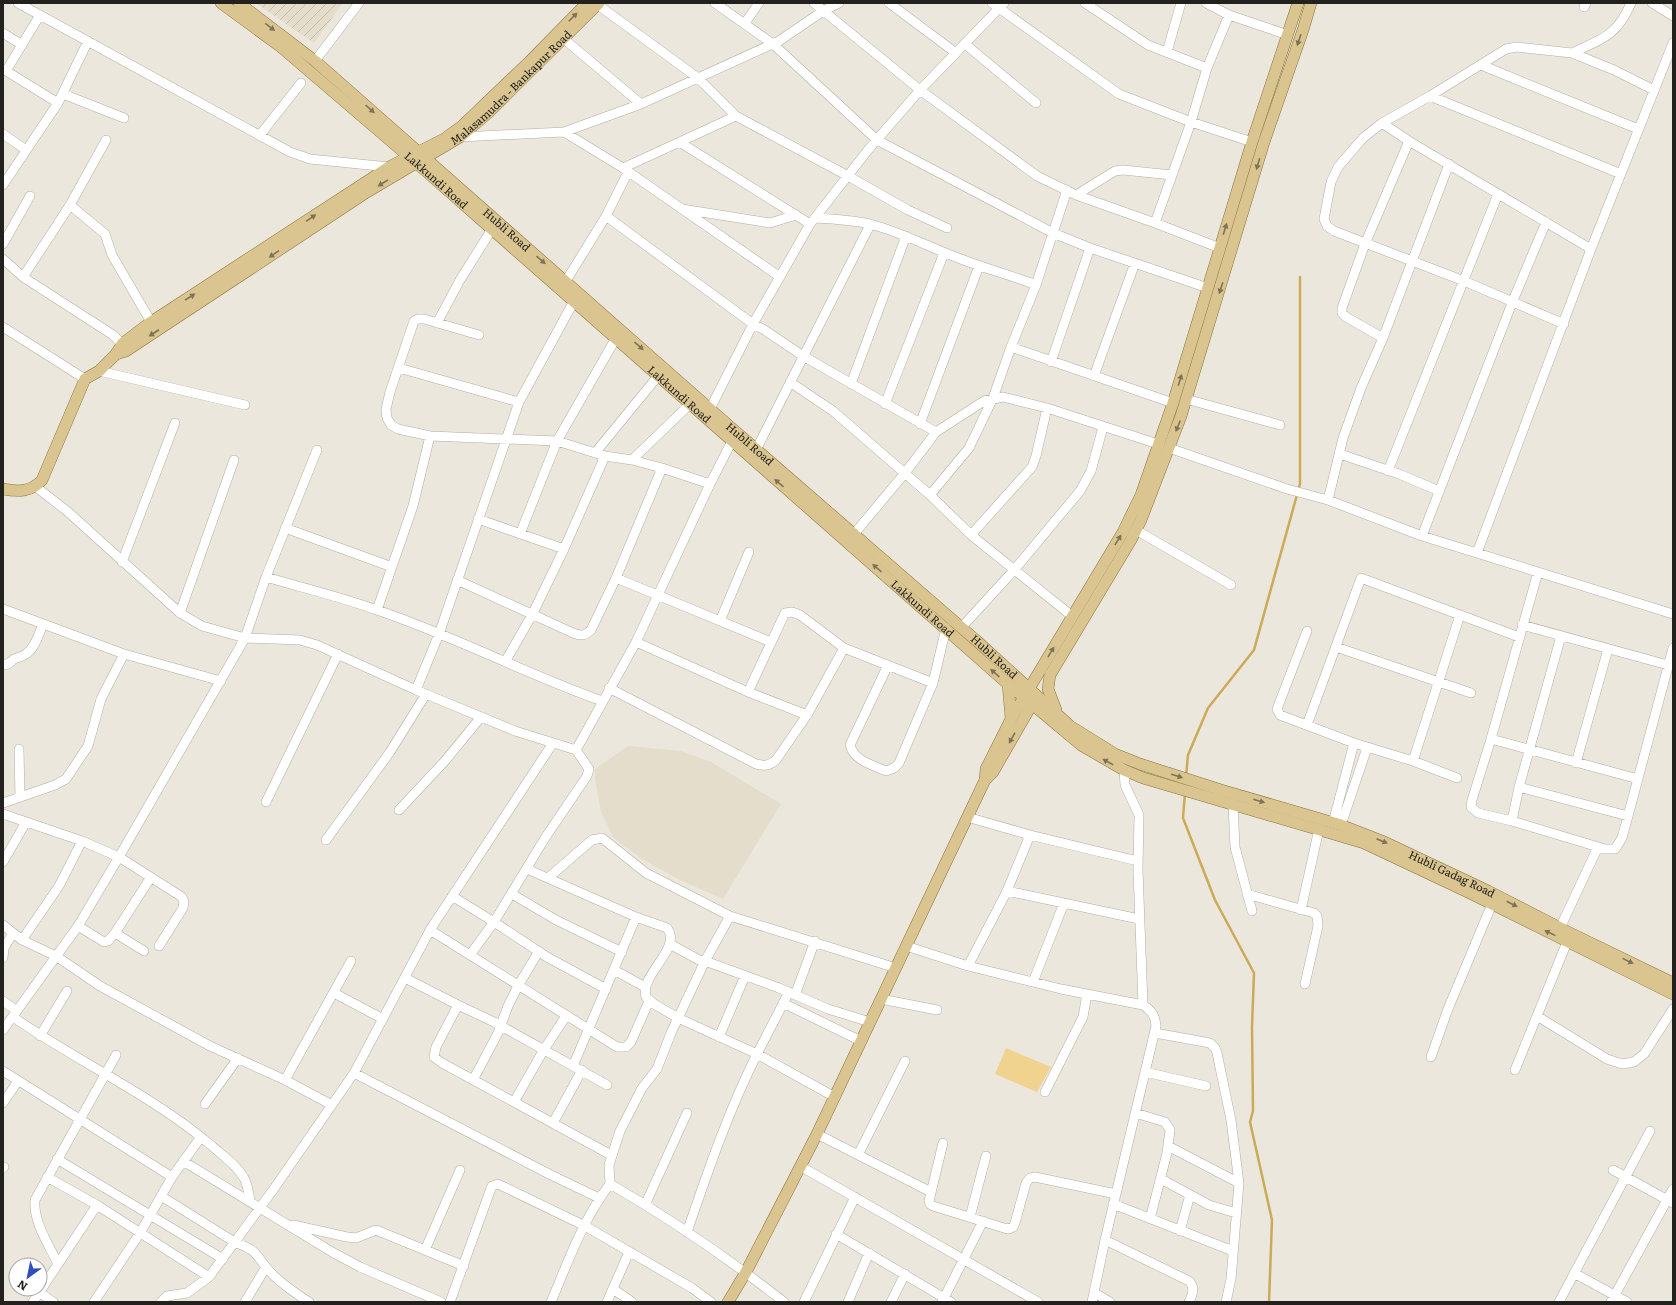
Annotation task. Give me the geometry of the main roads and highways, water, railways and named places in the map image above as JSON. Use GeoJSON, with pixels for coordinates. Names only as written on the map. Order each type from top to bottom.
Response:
{"type":"FeatureCollection","features":[{"type":"Feature","properties":{"kind":"main road","name":"Lakkundi Road"},"geometry":{"type":"LineString","coordinates":[[220,3],[281,47],[417,157],[492,229],[1008,684],[1030,696]]}},
{"type":"Feature","properties":{"kind":"main road","name":"Hubli Road"},"geometry":{"type":"LineString","coordinates":[[239,3],[315,61],[417,157],[566,281],[710,409],[757,448],[1012,672],[1030,696],[1054,718],[1070,726],[1115,754],[1140,764],[1221,790]]}},
{"type":"Feature","properties":{"kind":"main road"},"geometry":{"type":"LineString","coordinates":[[1016,722],[1032,718],[1054,718],[1045,672],[1072,616],[1132,516],[1141,495],[1173,403],[1252,142],[1298,3]]}},
{"type":"Feature","properties":{"kind":"main road"},"geometry":{"type":"LineString","coordinates":[[728,1302],[746,1272],[817,1134],[985,780],[993,772],[1016,722],[1030,696],[1136,530],[1169,448],[1186,399],[1232,252],[1264,142],[1311,3]]}},
{"type":"Feature","properties":{"kind":"main road"},"geometry":{"type":"LineString","coordinates":[[5,492],[26,490],[36,487],[42,480],[85,379],[99,371],[116,354],[122,344],[150,322],[166,319],[367,192],[444,139],[462,126],[530,61],[595,4]]}},
{"type":"Feature","properties":{"kind":"main road","name":"Malasamudra - Bankapur Road"},"geometry":{"type":"LineString","coordinates":[[417,157],[460,137],[485,116],[564,39],[595,4]]}},
{"type":"Feature","properties":{"kind":"main road"},"geometry":{"type":"LineString","coordinates":[[116,354],[126,351],[166,319],[389,167],[417,157]]}},
{"type":"Feature","properties":{"kind":"main road"},"geometry":{"type":"LineString","coordinates":[[1012,672],[1025,675],[1045,672]]}},
{"type":"Feature","properties":{"kind":"main road"},"geometry":{"type":"LineString","coordinates":[[1008,684],[1016,722]]}},
{"type":"Feature","properties":{"kind":"main road","name":"Hubli Gadag Road"},"geometry":{"type":"LineString","coordinates":[[1054,718],[1081,745],[1124,770],[1143,778],[1364,843],[1492,904],[1673,994]]}},
{"type":"Feature","properties":{"kind":"main road","name":"Hubli Gadag Road"},"geometry":{"type":"LineString","coordinates":[[1221,790],[1337,824],[1389,844],[1673,982]]}},
{"type":"Feature","properties":{"kind":"waterway"},"geometry":{"type":"LineString","coordinates":[[1186,776],[1188,755],[1208,708],[1254,650],[1300,484],[1300,277]]}},
{"type":"Feature","properties":{"kind":"waterway"},"geometry":{"type":"LineString","coordinates":[[1185,793],[1183,818],[1215,900],[1254,973],[1252,1027],[1253,1111],[1250,1122],[1272,1220],[1269,1302]]}}]}
